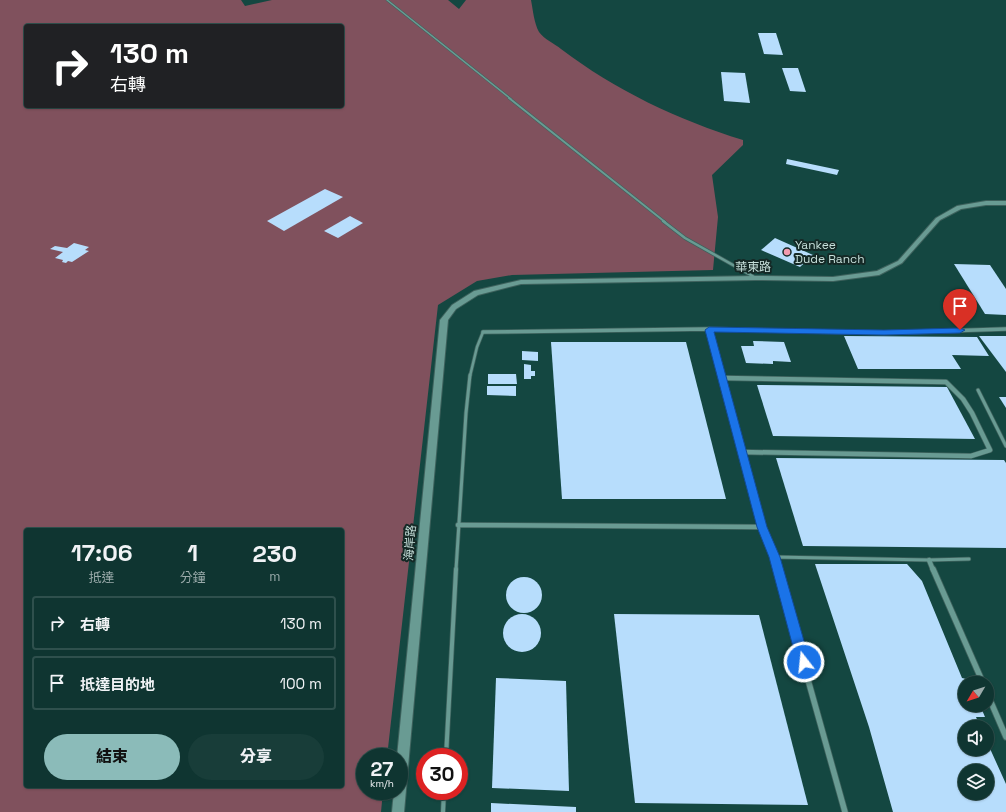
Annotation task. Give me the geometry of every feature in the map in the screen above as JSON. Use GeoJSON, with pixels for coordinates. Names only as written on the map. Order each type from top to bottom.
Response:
{"type":"FeatureCollection","features":[{"type":"Feature","properties":{"kind":"main road","name":"華東路"},"geometry":{"type":"LineString","coordinates":[[476,293],[521,282],[756,278],[833,279],[878,272],[900,262],[938,219],[959,207],[986,203],[1006,203]]}},
{"type":"Feature","properties":{"kind":"main road","name":"海岸路"},"geometry":{"type":"LineString","coordinates":[[398,812],[444,320],[454,307],[476,293]]}},
{"type":"Feature","properties":{"kind":"street"},"geometry":{"type":"LineString","coordinates":[[483,332],[709,330],[884,333],[1006,329]]}},
{"type":"Feature","properties":{"kind":"street"},"geometry":{"type":"LineString","coordinates":[[709,330],[762,527],[774,557],[845,812]]}},
{"type":"Feature","properties":{"kind":"street"},"geometry":{"type":"LineString","coordinates":[[723,378],[946,382],[963,399],[972,413],[990,450],[971,456],[741,452]]}},
{"type":"Feature","properties":{"kind":"street"},"geometry":{"type":"LineString","coordinates":[[458,525],[762,527]]}},
{"type":"Feature","properties":{"kind":"street"},"geometry":{"type":"LineString","coordinates":[[929,560],[980,676]]}},
{"type":"Feature","properties":{"kind":"street"},"geometry":{"type":"LineString","coordinates":[[994,709],[1006,737]]}},
{"type":"Feature","properties":{"kind":"lane"},"geometry":{"type":"LineString","coordinates":[[387,0],[685,238],[756,278]]}},
{"type":"Feature","properties":{"kind":"lane"},"geometry":{"type":"LineString","coordinates":[[446,748],[458,525],[469,385],[476,346],[483,332]]}},
{"type":"Feature","properties":{"kind":"lane"},"geometry":{"type":"LineString","coordinates":[[978,390],[1006,446]]}},
{"type":"Feature","properties":{"kind":"lane"},"geometry":{"type":"LineString","coordinates":[[774,557],[929,560],[969,559]]}},
{"type":"Feature","properties":{"kind":"lane"},"geometry":{"type":"LineString","coordinates":[[443,812],[444,800]]}},
{"type":"Feature","properties":{"kind":"shaded area"},"geometry":{"type":"Polygon","coordinates":[[[0,0],[241,0],[245,6],[272,0],[448,0],[459,9],[466,0],[531,0],[537,28],[541,35],[603,78],[625,91],[671,113],[743,140],[743,145],[712,175],[718,217],[713,270],[512,275],[477,281],[438,305],[388,748],[356,748],[356,800],[382,800],[381,812],[0,812],[0,0]]]}},
{"type":"Feature","properties":{"kind":"building"},"geometry":{"type":"Polygon","coordinates":[[[758,33],[776,33],[783,55],[764,54],[758,33]]]}},
{"type":"Feature","properties":{"kind":"building"},"geometry":{"type":"Polygon","coordinates":[[[782,68],[798,68],[806,92],[790,91],[782,68]]]}},
{"type":"Feature","properties":{"kind":"building"},"geometry":{"type":"Polygon","coordinates":[[[721,72],[745,73],[750,103],[724,101],[721,72]]]}},
{"type":"Feature","properties":{"kind":"building"},"geometry":{"type":"Polygon","coordinates":[[[787,159],[839,170],[837,175],[786,164],[787,159]]]}},
{"type":"Feature","properties":{"kind":"building"},"geometry":{"type":"Polygon","coordinates":[[[325,189],[343,197],[284,231],[267,221],[325,189]]]}},
{"type":"Feature","properties":{"kind":"building"},"geometry":{"type":"Polygon","coordinates":[[[350,216],[363,223],[338,238],[324,231],[350,216]]]}},
{"type":"Feature","properties":{"kind":"building","name":"Yankee Dude Ranch"},"geometry":{"type":"Polygon","coordinates":[[[775,238],[813,255],[800,267],[761,250],[775,238]]]}},
{"type":"Feature","properties":{"kind":"building"},"geometry":{"type":"Polygon","coordinates":[[[74,243],[89,247],[85,250],[89,251],[72,262],[68,261],[66,263],[62,262],[63,260],[55,258],[63,252],[50,249],[55,246],[67,248],[74,243]]]}},
{"type":"Feature","properties":{"kind":"building"},"geometry":{"type":"Polygon","coordinates":[[[954,264],[990,265],[1006,289],[1006,315],[985,314],[954,264]]]}},
{"type":"Feature","properties":{"kind":"building"},"geometry":{"type":"Polygon","coordinates":[[[844,336],[977,337],[989,356],[952,355],[961,369],[858,369],[844,336]]]}},
{"type":"Feature","properties":{"kind":"building"},"geometry":{"type":"Polygon","coordinates":[[[979,336],[1006,336],[1006,372],[979,336]]]}},
{"type":"Feature","properties":{"kind":"building"},"geometry":{"type":"Polygon","coordinates":[[[753,341],[784,342],[791,362],[773,361],[773,364],[746,363],[741,346],[754,346],[753,341]]]}},
{"type":"Feature","properties":{"kind":"building"},"geometry":{"type":"Polygon","coordinates":[[[551,342],[686,342],[726,499],[562,499],[551,342]]]}},
{"type":"Feature","properties":{"kind":"building"},"geometry":{"type":"Polygon","coordinates":[[[522,351],[538,352],[538,361],[522,360],[522,351]]]}},
{"type":"Feature","properties":{"kind":"building"},"geometry":{"type":"Polygon","coordinates":[[[524,364],[531,365],[531,371],[535,371],[535,376],[531,376],[531,379],[524,379],[524,364]]]}},
{"type":"Feature","properties":{"kind":"building"},"geometry":{"type":"Polygon","coordinates":[[[488,374],[516,374],[517,384],[488,384],[488,374]]]}},
{"type":"Feature","properties":{"kind":"building"},"geometry":{"type":"Polygon","coordinates":[[[757,385],[947,387],[975,439],[773,436],[757,385]]]}},
{"type":"Feature","properties":{"kind":"building"},"geometry":{"type":"Polygon","coordinates":[[[487,386],[516,386],[516,396],[487,395],[487,386]]]}},
{"type":"Feature","properties":{"kind":"building"},"geometry":{"type":"Polygon","coordinates":[[[999,397],[1006,397],[1006,408],[999,397]]]}},
{"type":"Feature","properties":{"kind":"building"},"geometry":{"type":"Polygon","coordinates":[[[776,458],[1004,460],[1006,463],[1006,548],[803,546],[776,458]]]}},
{"type":"Feature","properties":{"kind":"building"},"geometry":{"type":"Polygon","coordinates":[[[815,564],[907,564],[922,581],[961,676],[958,676],[958,712],[983,712],[985,717],[976,717],[977,720],[958,720],[958,756],[993,756],[1006,784],[1006,812],[893,812],[869,727],[815,564]]]}},
{"type":"Feature","properties":{"kind":"building"},"geometry":{"type":"Polygon","coordinates":[[[524,577],[537,582],[542,595],[537,608],[524,613],[511,608],[506,595],[511,582],[524,577]]]}},
{"type":"Feature","properties":{"kind":"building"},"geometry":{"type":"Polygon","coordinates":[[[518,614],[526,614],[536,619],[540,626],[540,640],[536,647],[526,652],[518,652],[508,647],[506,644],[503,637],[503,629],[508,619],[511,617],[518,614]]]}},
{"type":"Feature","properties":{"kind":"building"},"geometry":{"type":"Polygon","coordinates":[[[614,614],[759,615],[808,805],[635,803],[614,614]]]}},
{"type":"Feature","properties":{"kind":"building"},"geometry":{"type":"Polygon","coordinates":[[[496,678],[566,681],[569,791],[492,788],[496,678]]]}},
{"type":"Feature","properties":{"kind":"building"},"geometry":{"type":"Polygon","coordinates":[[[491,803],[576,807],[576,812],[491,812],[491,803]]]}},
{"type":"Feature","properties":{"kind":"place","name":"Yankee Dude Ranch"},"geometry":{"type":"Point","coordinates":[787,252]}},
{"type":"Feature","properties":{"kind":"route"},"geometry":{"type":"LineString","coordinates":[[804,662],[774,557],[762,527],[709,330],[884,333],[960,330]]}}]}
